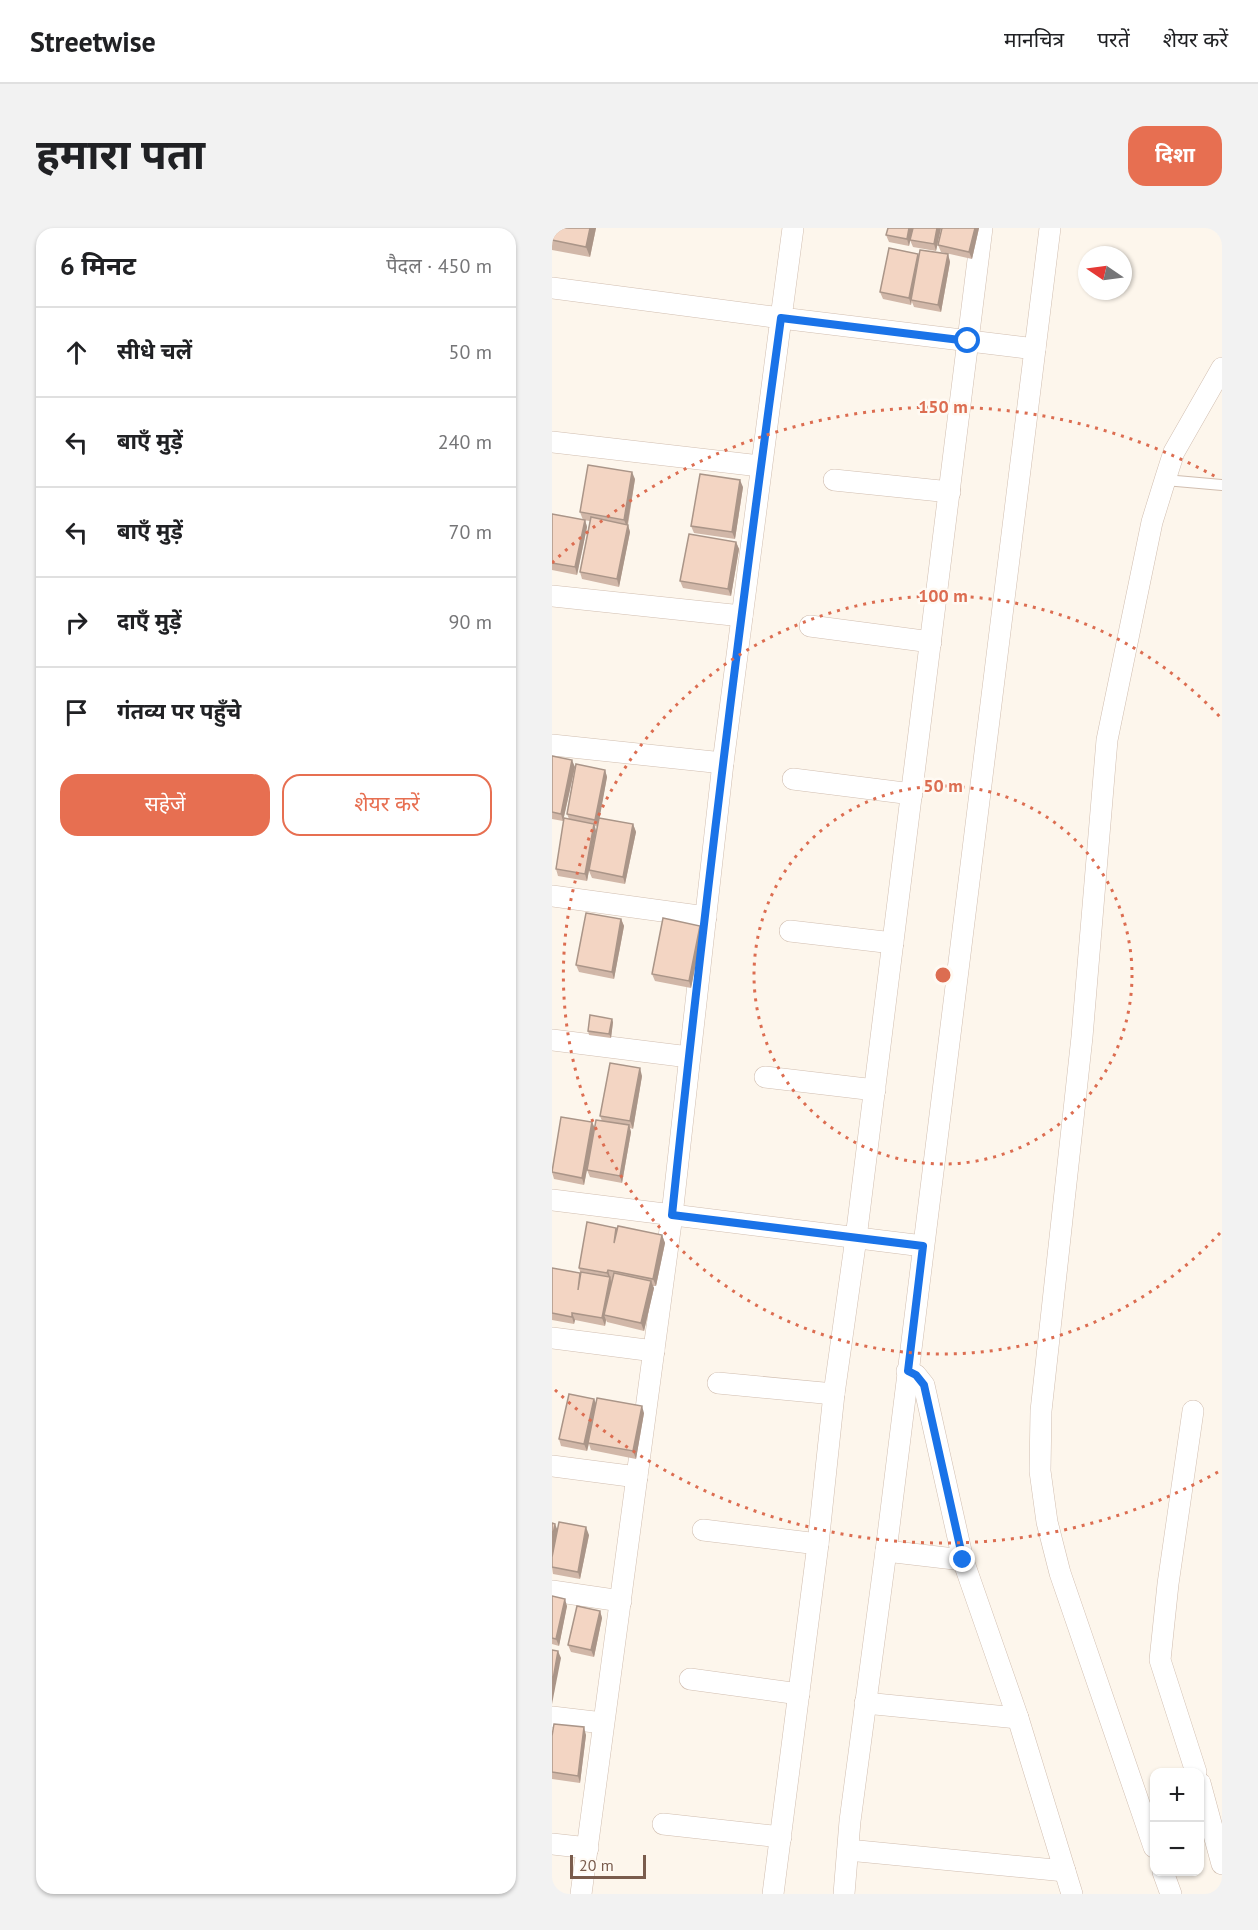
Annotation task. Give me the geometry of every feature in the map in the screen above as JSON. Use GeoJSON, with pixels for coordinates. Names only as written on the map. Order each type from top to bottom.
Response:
{"type":"FeatureCollection","features":[{"type":"Feature","properties":{"kind":"street"},"geometry":{"type":"LineString","coordinates":[[581,1894],[672,1215],[688,1057],[723,764],[760,466],[793,228]]}},
{"type":"Feature","properties":{"kind":"street"},"geometry":{"type":"LineString","coordinates":[[773,1894],[782,1837],[834,1394],[875,1090],[982,228]]}},
{"type":"Feature","properties":{"kind":"street"},"geometry":{"type":"LineString","coordinates":[[844,1894],[865,1703],[886,1551],[1050,228]]}},
{"type":"Feature","properties":{"kind":"street"},"geometry":{"type":"LineString","coordinates":[[552,288],[1035,349]]}},
{"type":"Feature","properties":{"kind":"street"},"geometry":{"type":"LineString","coordinates":[[1150,1833],[1060,1573],[1047,1522],[1040,1471],[1041,1411],[1082,1037],[1107,740],[1152,522],[1164,480],[1174,452],[1222,368]]}},
{"type":"Feature","properties":{"kind":"street"},"geometry":{"type":"LineString","coordinates":[[552,442],[760,466]]}},
{"type":"Feature","properties":{"kind":"street"},"geometry":{"type":"LineString","coordinates":[[834,480],[950,492]]}},
{"type":"Feature","properties":{"kind":"street"},"geometry":{"type":"LineString","coordinates":[[552,596],[742,616]]}},
{"type":"Feature","properties":{"kind":"street"},"geometry":{"type":"LineString","coordinates":[[810,626],[931,642]]}},
{"type":"Feature","properties":{"kind":"street"},"geometry":{"type":"LineString","coordinates":[[552,745],[723,764]]}},
{"type":"Feature","properties":{"kind":"street"},"geometry":{"type":"LineString","coordinates":[[793,779],[912,794]]}},
{"type":"Feature","properties":{"kind":"street"},"geometry":{"type":"LineString","coordinates":[[552,896],[706,917]]}},
{"type":"Feature","properties":{"kind":"street"},"geometry":{"type":"LineString","coordinates":[[790,931],[893,942]]}},
{"type":"Feature","properties":{"kind":"street"},"geometry":{"type":"LineString","coordinates":[[552,1041],[688,1057]]}},
{"type":"Feature","properties":{"kind":"street"},"geometry":{"type":"LineString","coordinates":[[765,1077],[875,1090]]}},
{"type":"Feature","properties":{"kind":"street"},"geometry":{"type":"LineString","coordinates":[[552,1200],[923,1246]]}},
{"type":"Feature","properties":{"kind":"street"},"geometry":{"type":"LineString","coordinates":[[552,1338],[654,1351]]}},
{"type":"Feature","properties":{"kind":"street"},"geometry":{"type":"LineString","coordinates":[[908,1371],[916,1375],[924,1385],[963,1560],[1018,1718],[1072,1894]]}},
{"type":"Feature","properties":{"kind":"street"},"geometry":{"type":"LineString","coordinates":[[718,1383],[834,1394]]}},
{"type":"Feature","properties":{"kind":"street"},"geometry":{"type":"LineString","coordinates":[[1193,1411],[1168,1584],[1160,1660],[1194,1768]]}},
{"type":"Feature","properties":{"kind":"street"},"geometry":{"type":"LineString","coordinates":[[552,1466],[637,1477]]}},
{"type":"Feature","properties":{"kind":"street"},"geometry":{"type":"LineString","coordinates":[[703,1530],[818,1544]]}},
{"type":"Feature","properties":{"kind":"street"},"geometry":{"type":"LineString","coordinates":[[886,1551],[963,1560]]}},
{"type":"Feature","properties":{"kind":"street"},"geometry":{"type":"LineString","coordinates":[[552,1591],[621,1600]]}},
{"type":"Feature","properties":{"kind":"street"},"geometry":{"type":"LineString","coordinates":[[690,1679],[799,1694]]}},
{"type":"Feature","properties":{"kind":"street"},"geometry":{"type":"LineString","coordinates":[[865,1703],[1018,1718]]}},
{"type":"Feature","properties":{"kind":"street"},"geometry":{"type":"LineString","coordinates":[[552,1717],[603,1723]]}},
{"type":"Feature","properties":{"kind":"street"},"geometry":{"type":"LineString","coordinates":[[1204,1791],[1214,1810],[1222,1864]]}},
{"type":"Feature","properties":{"kind":"street"},"geometry":{"type":"LineString","coordinates":[[663,1824],[782,1837]]}},
{"type":"Feature","properties":{"kind":"street"},"geometry":{"type":"LineString","coordinates":[[552,1844],[588,1848]]}},
{"type":"Feature","properties":{"kind":"street"},"geometry":{"type":"LineString","coordinates":[[848,1851],[1065,1871]]}},
{"type":"Feature","properties":{"kind":"street"},"geometry":{"type":"LineString","coordinates":[[1164,1876],[1171,1894]]}},
{"type":"Feature","properties":{"kind":"lane"},"geometry":{"type":"LineString","coordinates":[[1164,480],[1222,485]]}},
{"type":"Feature","properties":{"kind":"building"},"geometry":{"type":"Polygon","coordinates":[[[552,228],[590,228],[586,247],[552,240],[552,228]]]}},
{"type":"Feature","properties":{"kind":"building"},"geometry":{"type":"Polygon","coordinates":[[[888,228],[909,228],[907,239],[886,235],[888,228]]]}},
{"type":"Feature","properties":{"kind":"building"},"geometry":{"type":"Polygon","coordinates":[[[913,228],[937,228],[934,244],[910,240],[913,228]]]}},
{"type":"Feature","properties":{"kind":"building"},"geometry":{"type":"Polygon","coordinates":[[[942,228],[975,228],[969,252],[938,245],[942,228]]]}},
{"type":"Feature","properties":{"kind":"building"},"geometry":{"type":"Polygon","coordinates":[[[889,248],[918,254],[909,298],[880,292],[889,248]]]}},
{"type":"Feature","properties":{"kind":"building"},"geometry":{"type":"Polygon","coordinates":[[[920,250],[948,254],[938,305],[911,300],[920,250]]]}},
{"type":"Feature","properties":{"kind":"building"},"geometry":{"type":"Polygon","coordinates":[[[588,465],[632,472],[624,520],[580,512],[588,465]]]}},
{"type":"Feature","properties":{"kind":"building"},"geometry":{"type":"Polygon","coordinates":[[[700,474],[740,480],[732,532],[691,526],[700,474]]]}},
{"type":"Feature","properties":{"kind":"building"},"geometry":{"type":"Polygon","coordinates":[[[552,514],[585,520],[575,567],[552,563],[552,514]]]}},
{"type":"Feature","properties":{"kind":"building"},"geometry":{"type":"Polygon","coordinates":[[[591,517],[628,525],[617,579],[580,572],[591,517]]]}},
{"type":"Feature","properties":{"kind":"building"},"geometry":{"type":"Polygon","coordinates":[[[689,534],[736,542],[728,589],[680,581],[689,534]]]}},
{"type":"Feature","properties":{"kind":"building"},"geometry":{"type":"Polygon","coordinates":[[[552,756],[572,760],[561,814],[552,812],[552,756]]]}},
{"type":"Feature","properties":{"kind":"building"},"geometry":{"type":"Polygon","coordinates":[[[576,764],[605,770],[595,820],[567,814],[576,764]]]}},
{"type":"Feature","properties":{"kind":"building"},"geometry":{"type":"Polygon","coordinates":[[[564,818],[594,824],[585,874],[556,869],[564,818]]]}},
{"type":"Feature","properties":{"kind":"building"},"geometry":{"type":"Polygon","coordinates":[[[599,818],[633,824],[623,877],[589,870],[599,818]]]}},
{"type":"Feature","properties":{"kind":"building"},"geometry":{"type":"Polygon","coordinates":[[[586,913],[621,919],[612,972],[576,965],[586,913]]]}},
{"type":"Feature","properties":{"kind":"building"},"geometry":{"type":"Polygon","coordinates":[[[663,918],[700,926],[689,981],[652,974],[663,918]]]}},
{"type":"Feature","properties":{"kind":"building"},"geometry":{"type":"Polygon","coordinates":[[[590,1015],[612,1019],[609,1034],[588,1031],[590,1015]]]}},
{"type":"Feature","properties":{"kind":"building"},"geometry":{"type":"Polygon","coordinates":[[[610,1063],[640,1068],[630,1121],[600,1116],[610,1063]]]}},
{"type":"Feature","properties":{"kind":"building"},"geometry":{"type":"Polygon","coordinates":[[[561,1117],[592,1122],[582,1178],[552,1172],[561,1117]]]}},
{"type":"Feature","properties":{"kind":"building"},"geometry":{"type":"Polygon","coordinates":[[[596,1120],[629,1125],[620,1176],[587,1170],[596,1120]]]}},
{"type":"Feature","properties":{"kind":"building"},"geometry":{"type":"Polygon","coordinates":[[[587,1222],[616,1228],[614,1243],[618,1226],[662,1235],[653,1279],[608,1270],[607,1273],[579,1268],[587,1222]]]}},
{"type":"Feature","properties":{"kind":"building"},"geometry":{"type":"Polygon","coordinates":[[[552,1268],[580,1273],[578,1290],[581,1272],[610,1277],[602,1318],[572,1313],[572,1317],[552,1313],[552,1268]]]}},
{"type":"Feature","properties":{"kind":"building"},"geometry":{"type":"Polygon","coordinates":[[[614,1273],[651,1281],[641,1323],[604,1315],[614,1273]]]}},
{"type":"Feature","properties":{"kind":"building"},"geometry":{"type":"Polygon","coordinates":[[[569,1394],[594,1399],[584,1444],[559,1439],[569,1394]]]}},
{"type":"Feature","properties":{"kind":"building"},"geometry":{"type":"Polygon","coordinates":[[[597,1398],[642,1406],[633,1451],[588,1443],[597,1398]]]}},
{"type":"Feature","properties":{"kind":"building"},"geometry":{"type":"Polygon","coordinates":[[[559,1522],[586,1527],[578,1572],[552,1567],[559,1522]]]}},
{"type":"Feature","properties":{"kind":"building"},"geometry":{"type":"Polygon","coordinates":[[[552,1523],[555,1524],[552,1539],[552,1523]]]}},
{"type":"Feature","properties":{"kind":"building"},"geometry":{"type":"Polygon","coordinates":[[[552,1596],[565,1599],[556,1639],[552,1638],[552,1596]]]}},
{"type":"Feature","properties":{"kind":"building"},"geometry":{"type":"Polygon","coordinates":[[[577,1606],[600,1611],[591,1650],[568,1645],[577,1606]]]}},
{"type":"Feature","properties":{"kind":"building"},"geometry":{"type":"Polygon","coordinates":[[[552,1650],[558,1651],[552,1685],[552,1650]]]}},
{"type":"Feature","properties":{"kind":"building"},"geometry":{"type":"Polygon","coordinates":[[[554,1724],[584,1727],[578,1776],[552,1772],[554,1724]]]}},
{"type":"Feature","properties":{"kind":"route"},"geometry":{"type":"LineString","coordinates":[[963,1560],[924,1385],[916,1375],[908,1371],[923,1246],[672,1215],[688,1057],[723,764],[781,318],[968,341]]}}]}
